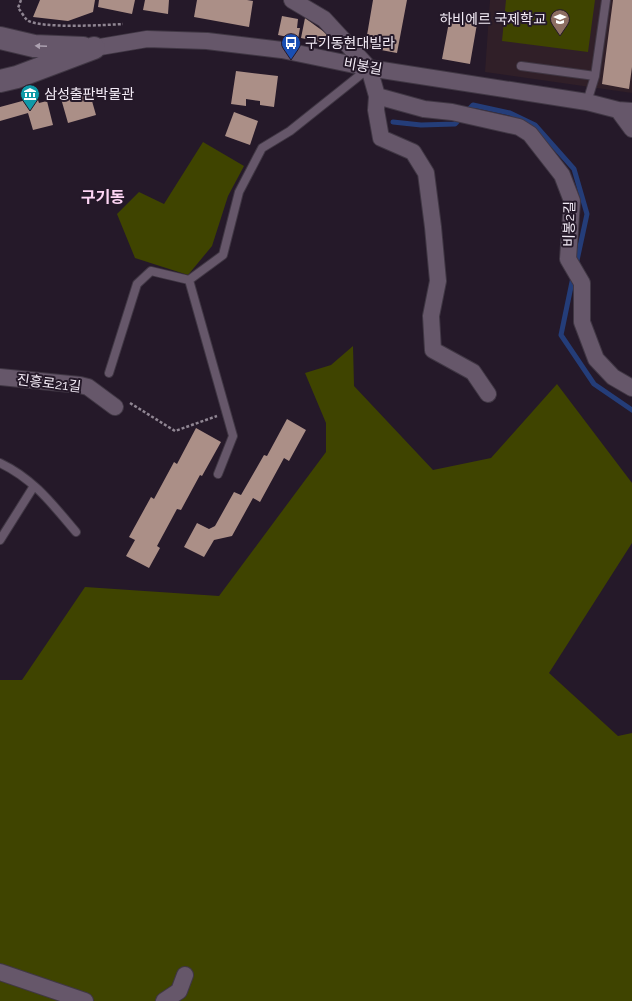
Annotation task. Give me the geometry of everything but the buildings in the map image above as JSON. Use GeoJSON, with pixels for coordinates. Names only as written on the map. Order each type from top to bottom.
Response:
{"type":"FeatureCollection","features":[{"type":"Feature","properties":{"kind":"main road"},"geometry":{"type":"LineString","coordinates":[[0,39],[34,46],[94,48]]}},
{"type":"Feature","properties":{"kind":"main road"},"geometry":{"type":"LineString","coordinates":[[0,39],[20,56],[22,65],[9,79]]}},
{"type":"Feature","properties":{"kind":"main road"},"geometry":{"type":"LineString","coordinates":[[9,79],[94,48]]}},
{"type":"Feature","properties":{"kind":"street"},"geometry":{"type":"LineString","coordinates":[[292,0],[324,19],[369,68],[377,96],[376,110],[381,138],[413,152],[426,174],[438,281],[431,316],[433,350],[473,372],[488,394]]}},
{"type":"Feature","properties":{"kind":"street","name":"비봉길"},"geometry":{"type":"LineString","coordinates":[[94,48],[147,39],[207,40],[282,50],[369,68],[587,102],[625,111]]}},
{"type":"Feature","properties":{"kind":"street","name":"비봉2길"},"geometry":{"type":"LineString","coordinates":[[377,96],[424,109],[452,112],[519,127],[530,134],[562,174],[572,201],[568,259],[582,283],[582,322],[596,359],[613,377],[632,388]]}},
{"type":"Feature","properties":{"kind":"street"},"geometry":{"type":"LineString","coordinates":[[625,111],[632,130]]}},
{"type":"Feature","properties":{"kind":"street","name":"진흥로21길"},"geometry":{"type":"LineString","coordinates":[[0,377],[80,385],[88,387],[122,405]]}},
{"type":"Feature","properties":{"kind":"street"},"geometry":{"type":"LineString","coordinates":[[0,972],[85,1001]]}},
{"type":"Feature","properties":{"kind":"street"},"geometry":{"type":"LineString","coordinates":[[164,1001],[179,991],[185,975]]}},
{"type":"Feature","properties":{"kind":"lane"},"geometry":{"type":"LineString","coordinates":[[587,102],[595,76],[606,0]]}},
{"type":"Feature","properties":{"kind":"lane"},"geometry":{"type":"LineString","coordinates":[[522,66],[595,76]]}},
{"type":"Feature","properties":{"kind":"lane"},"geometry":{"type":"LineString","coordinates":[[189,280],[223,254],[239,192],[262,148],[290,131],[369,68]]}},
{"type":"Feature","properties":{"kind":"lane"},"geometry":{"type":"LineString","coordinates":[[109,373],[137,284],[151,271],[189,280]]}},
{"type":"Feature","properties":{"kind":"lane"},"geometry":{"type":"LineString","coordinates":[[189,280],[233,436],[218,474]]}},
{"type":"Feature","properties":{"kind":"lane"},"geometry":{"type":"LineString","coordinates":[[0,463],[13,470],[44,494],[76,532]]}},
{"type":"Feature","properties":{"kind":"lane"},"geometry":{"type":"LineString","coordinates":[[0,540],[34,486]]}},
{"type":"Feature","properties":{"kind":"path"},"geometry":{"type":"LineString","coordinates":[[21,0],[18,8],[28,20],[39,24],[91,26],[123,24]]}},
{"type":"Feature","properties":{"kind":"path"},"geometry":{"type":"LineString","coordinates":[[122,405],[175,431],[227,413]]}},
{"type":"Feature","properties":{"kind":"shaded area","name":"하비에르 국제학교"},"geometry":{"type":"Polygon","coordinates":[[[490,0],[632,0],[632,93],[485,72],[490,0]]]}},
{"type":"Feature","properties":{"kind":"shaded area"},"geometry":{"type":"Polygon","coordinates":[[[506,0],[595,0],[588,52],[502,41],[506,0]]]}},
{"type":"Feature","properties":{"kind":"shaded area"},"geometry":{"type":"Polygon","coordinates":[[[203,142],[244,166],[228,196],[212,246],[188,275],[135,258],[117,214],[139,192],[164,204],[203,142]]]}},
{"type":"Feature","properties":{"kind":"shaded area"},"geometry":{"type":"Polygon","coordinates":[[[353,346],[354,386],[433,470],[491,458],[557,384],[632,483],[632,543],[549,673],[618,736],[632,733],[632,1001],[0,1001],[0,680],[22,680],[85,587],[219,596],[326,452],[326,423],[305,373],[331,365],[353,346]]]}},
{"type":"Feature","properties":{"kind":"waterway"},"geometry":{"type":"LineString","coordinates":[[393,122],[421,125],[455,124],[473,105],[510,113],[535,125],[574,169],[587,214],[576,265]]}},
{"type":"Feature","properties":{"kind":"waterway"},"geometry":{"type":"LineString","coordinates":[[573,277],[561,335],[594,384],[632,410]]}},
{"type":"Feature","properties":{"kind":"place","name":"하비에르 국제학교"},"geometry":{"type":"Point","coordinates":[560,36]}},
{"type":"Feature","properties":{"kind":"place","name":"구기동현대빌라"},"geometry":{"type":"Point","coordinates":[291,60]}},
{"type":"Feature","properties":{"kind":"place","name":"삼성출판박물관"},"geometry":{"type":"Point","coordinates":[30,111]}},
{"type":"Feature","properties":{"kind":"district","name":"구기동"},"geometry":{"type":"Point","coordinates":[103,197]}}]}
